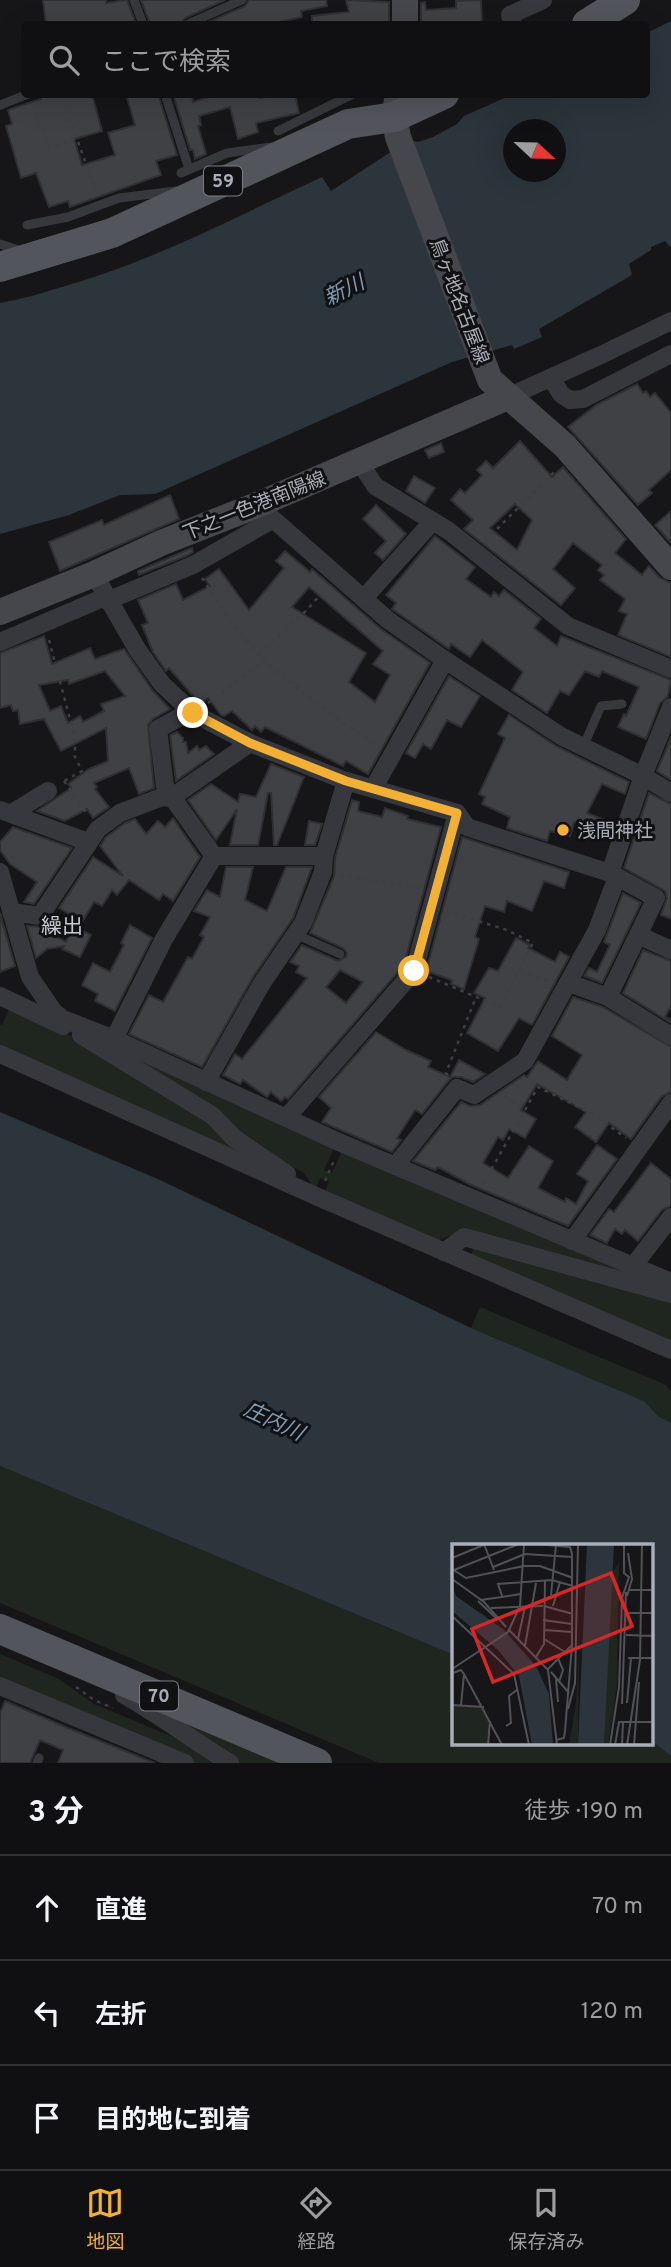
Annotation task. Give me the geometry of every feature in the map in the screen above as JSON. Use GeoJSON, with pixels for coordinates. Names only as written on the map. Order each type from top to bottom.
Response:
{"type":"FeatureCollection","features":[{"type":"Feature","properties":{"kind":"main road"},"geometry":{"type":"LineString","coordinates":[[405,0],[405,21]]}},
{"type":"Feature","properties":{"kind":"main road"},"geometry":{"type":"LineString","coordinates":[[592,21],[625,0]]}},
{"type":"Feature","properties":{"kind":"main road","name":"59"},"geometry":{"type":"LineString","coordinates":[[0,267],[112,233],[190,178],[288,139],[348,124],[397,116],[435,98]]}},
{"type":"Feature","properties":{"kind":"main road","name":"鳥ヶ地名古屋線"},"geometry":{"type":"LineString","coordinates":[[397,116],[499,388],[572,454],[671,567]]}},
{"type":"Feature","properties":{"kind":"main road","name":"下之一色港南陽線"},"geometry":{"type":"LineString","coordinates":[[0,612],[102,591],[161,542],[265,512],[499,388]]}},
{"type":"Feature","properties":{"kind":"main road","name":"70"},"geometry":{"type":"LineString","coordinates":[[0,1629],[78,1674],[317,1763]]}},
{"type":"Feature","properties":{"kind":"street"},"geometry":{"type":"LineString","coordinates":[[512,21],[510,15],[543,0]]}},
{"type":"Feature","properties":{"kind":"street"},"geometry":{"type":"LineString","coordinates":[[499,388],[551,378],[671,321]]}},
{"type":"Feature","properties":{"kind":"street"},"geometry":{"type":"LineString","coordinates":[[551,378],[561,394],[570,400],[583,399],[671,354]]}},
{"type":"Feature","properties":{"kind":"street"},"geometry":{"type":"LineString","coordinates":[[359,461],[375,486],[433,520],[568,626],[671,669]]}},
{"type":"Feature","properties":{"kind":"street"},"geometry":{"type":"LineString","coordinates":[[0,642],[45,623],[102,591],[193,565],[265,512],[388,620],[561,736],[643,776],[671,793]]}},
{"type":"Feature","properties":{"kind":"street"},"geometry":{"type":"LineString","coordinates":[[364,598],[433,520]]}},
{"type":"Feature","properties":{"kind":"street"},"geometry":{"type":"LineString","coordinates":[[102,591],[162,684],[192,712],[250,743],[346,781],[457,813],[467,827],[613,875],[656,898],[608,997]]}},
{"type":"Feature","properties":{"kind":"street"},"geometry":{"type":"LineString","coordinates":[[373,789],[446,660]]}},
{"type":"Feature","properties":{"kind":"street"},"geometry":{"type":"LineString","coordinates":[[395,1166],[457,1088],[474,1095],[525,1061],[597,930],[643,776],[671,707]]}},
{"type":"Feature","properties":{"kind":"street"},"geometry":{"type":"LineString","coordinates":[[192,712],[158,729],[165,787],[214,856],[323,864]]}},
{"type":"Feature","properties":{"kind":"street"},"geometry":{"type":"LineString","coordinates":[[11,912],[40,916],[93,835],[120,813],[162,797],[171,798],[250,743]]}},
{"type":"Feature","properties":{"kind":"street"},"geometry":{"type":"LineString","coordinates":[[206,1082],[262,983],[303,923],[346,781]]}},
{"type":"Feature","properties":{"kind":"street"},"geometry":{"type":"LineString","coordinates":[[6,812],[48,791]]}},
{"type":"Feature","properties":{"kind":"street"},"geometry":{"type":"LineString","coordinates":[[6,812],[93,835]]}},
{"type":"Feature","properties":{"kind":"street"},"geometry":{"type":"LineString","coordinates":[[287,1117],[414,971],[457,813]]}},
{"type":"Feature","properties":{"kind":"street"},"geometry":{"type":"LineString","coordinates":[[114,1039],[164,939],[214,856]]}},
{"type":"Feature","properties":{"kind":"street"},"geometry":{"type":"LineString","coordinates":[[0,872],[30,977],[54,1012],[78,1033]]}},
{"type":"Feature","properties":{"kind":"street"},"geometry":{"type":"LineString","coordinates":[[638,935],[671,950]]}},
{"type":"Feature","properties":{"kind":"street"},"geometry":{"type":"LineString","coordinates":[[30,977],[5,999],[78,1033],[213,1116],[234,1138],[286,1173],[294,1185]]}},
{"type":"Feature","properties":{"kind":"street"},"geometry":{"type":"LineString","coordinates":[[568,985],[608,997],[671,1036]]}},
{"type":"Feature","properties":{"kind":"street"},"geometry":{"type":"LineString","coordinates":[[63,1019],[114,1039],[395,1166],[633,1266],[668,1287]]}},
{"type":"Feature","properties":{"kind":"street"},"geometry":{"type":"LineString","coordinates":[[0,1054],[671,1350]]}},
{"type":"Feature","properties":{"kind":"street"},"geometry":{"type":"LineString","coordinates":[[572,1241],[671,1103]]}},
{"type":"Feature","properties":{"kind":"street"},"geometry":{"type":"LineString","coordinates":[[633,1266],[671,1217]]}},
{"type":"Feature","properties":{"kind":"street"},"geometry":{"type":"LineString","coordinates":[[444,1252],[464,1237],[668,1287]]}},
{"type":"Feature","properties":{"kind":"street"},"geometry":{"type":"LineString","coordinates":[[78,1674],[105,1683],[164,1717],[230,1763]]}},
{"type":"Feature","properties":{"kind":"street"},"geometry":{"type":"LineString","coordinates":[[0,1686],[177,1761]]}},
{"type":"Feature","properties":{"kind":"lane"},"geometry":{"type":"LineString","coordinates":[[134,0],[142,21]]}},
{"type":"Feature","properties":{"kind":"lane"},"geometry":{"type":"LineString","coordinates":[[195,21],[242,0]]}},
{"type":"Feature","properties":{"kind":"lane"},"geometry":{"type":"LineString","coordinates":[[0,106],[21,97]]}},
{"type":"Feature","properties":{"kind":"lane"},"geometry":{"type":"LineString","coordinates":[[27,225],[68,217],[119,198],[185,190],[190,178],[166,98]]}},
{"type":"Feature","properties":{"kind":"lane"},"geometry":{"type":"LineString","coordinates":[[288,139],[348,98]]}},
{"type":"Feature","properties":{"kind":"lane"},"geometry":{"type":"LineString","coordinates":[[0,244],[36,256]]}},
{"type":"Feature","properties":{"kind":"lane"},"geometry":{"type":"LineString","coordinates":[[583,747],[601,706],[622,704]]}},
{"type":"Feature","properties":{"kind":"lane"},"geometry":{"type":"LineString","coordinates":[[295,934],[340,954]]}},
{"type":"Feature","properties":{"kind":"path"},"geometry":{"type":"LineString","coordinates":[[62,98],[101,205]]}},
{"type":"Feature","properties":{"kind":"path"},"geometry":{"type":"LineString","coordinates":[[33,105],[50,148],[77,138]]}},
{"type":"Feature","properties":{"kind":"path"},"geometry":{"type":"LineString","coordinates":[[475,551],[572,454]]}},
{"type":"Feature","properties":{"kind":"path"},"geometry":{"type":"LineString","coordinates":[[193,565],[230,620],[264,661],[343,724],[393,753]]}},
{"type":"Feature","properties":{"kind":"path"},"geometry":{"type":"LineString","coordinates":[[258,654],[306,611],[337,577]]}},
{"type":"Feature","properties":{"kind":"path"},"geometry":{"type":"LineString","coordinates":[[45,623],[76,742],[74,755],[82,771],[48,791]]}},
{"type":"Feature","properties":{"kind":"path"},"geometry":{"type":"LineString","coordinates":[[192,712],[264,661]]}},
{"type":"Feature","properties":{"kind":"path"},"geometry":{"type":"LineString","coordinates":[[64,781],[93,835]]}},
{"type":"Feature","properties":{"kind":"path"},"geometry":{"type":"LineString","coordinates":[[323,864],[435,899],[533,943],[500,1007],[414,971]]}},
{"type":"Feature","properties":{"kind":"path"},"geometry":{"type":"LineString","coordinates":[[519,970],[568,985]]}},
{"type":"Feature","properties":{"kind":"path"},"geometry":{"type":"LineString","coordinates":[[457,1088],[446,1073],[476,997]]}},
{"type":"Feature","properties":{"kind":"path"},"geometry":{"type":"LineString","coordinates":[[488,1086],[525,1109]]}},
{"type":"Feature","properties":{"kind":"path"},"geometry":{"type":"LineString","coordinates":[[474,1199],[538,1087],[591,1113],[639,1147]]}},
{"type":"Feature","properties":{"kind":"path"},"geometry":{"type":"LineString","coordinates":[[325,1180],[329,1172]]}},
{"type":"Feature","properties":{"kind":"path"},"geometry":{"type":"LineString","coordinates":[[78,1674],[94,1700],[120,1711]]}},
{"type":"Feature","properties":{"kind":"shaded area"},"geometry":{"type":"Polygon","coordinates":[[[9,1009],[76,1038],[210,1119],[276,1169],[0,1047],[0,1024],[2,1025],[9,1009]]]}},
{"type":"Feature","properties":{"kind":"shaded area"},"geometry":{"type":"Polygon","coordinates":[[[102,1041],[334,1148],[324,1170],[332,1173],[342,1151],[642,1278],[465,1230],[434,1242],[325,1192],[329,1181],[320,1178],[314,1188],[304,1173],[237,1135],[102,1041]]]}},
{"type":"Feature","properties":{"kind":"shaded area"},"geometry":{"type":"Polygon","coordinates":[[[475,1245],[671,1300],[671,1344],[469,1259],[475,1245]]]}},
{"type":"Feature","properties":{"kind":"shaded area"},"geometry":{"type":"Polygon","coordinates":[[[480,1307],[666,1385],[671,1392],[671,1423],[658,1416],[644,1401],[471,1328],[480,1307]]]}},
{"type":"Feature","properties":{"kind":"shaded area"},"geometry":{"type":"Polygon","coordinates":[[[0,1466],[452,1654],[452,1745],[654,1745],[654,1743],[671,1756],[671,1763],[379,1763],[0,1603],[0,1466]]]}},
{"type":"Feature","properties":{"kind":"shaded area"},"geometry":{"type":"Polygon","coordinates":[[[0,1654],[59,1679],[94,1704],[197,1747],[220,1763],[192,1763],[0,1683],[0,1654]]]}},
{"type":"Feature","properties":{"kind":"shaded area"},"geometry":{"type":"Polygon","coordinates":[[[153,1703],[284,1763],[234,1763],[153,1703]]]}},
{"type":"Feature","properties":{"kind":"water","name":"新川"},"geometry":{"type":"Polygon","coordinates":[[[671,21],[671,248],[665,241],[651,247],[651,250],[629,264],[632,275],[539,329],[542,337],[514,349],[512,345],[452,362],[155,494],[120,495],[69,515],[0,534],[0,303],[72,284],[137,262],[322,177],[331,191],[409,140],[418,142],[433,137],[457,124],[464,116],[504,98],[650,98],[650,32],[671,21]]]}},
{"type":"Feature","properties":{"kind":"water","name":"庄内川"},"geometry":{"type":"Polygon","coordinates":[[[0,1112],[160,1180],[471,1328],[644,1401],[658,1416],[671,1423],[671,1756],[654,1743],[654,1544],[452,1544],[452,1654],[0,1466],[0,1112]]]}},
{"type":"Feature","properties":{"kind":"building"},"geometry":{"type":"Polygon","coordinates":[[[43,0],[106,0],[106,3],[127,0],[135,21],[46,21],[43,0]]]}},
{"type":"Feature","properties":{"kind":"building"},"geometry":{"type":"Polygon","coordinates":[[[141,0],[225,0],[183,21],[149,21],[141,0]]]}},
{"type":"Feature","properties":{"kind":"building"},"geometry":{"type":"Polygon","coordinates":[[[249,0],[326,0],[327,6],[301,11],[302,17],[284,21],[211,21],[245,6],[249,0]]]}},
{"type":"Feature","properties":{"kind":"building"},"geometry":{"type":"Polygon","coordinates":[[[346,0],[389,2],[389,21],[312,21],[312,16],[349,12],[346,0]]]}},
{"type":"Feature","properties":{"kind":"building"},"geometry":{"type":"Polygon","coordinates":[[[481,0],[482,21],[421,21],[421,3],[425,2],[426,10],[456,8],[456,1],[481,0]]]}},
{"type":"Feature","properties":{"kind":"building"},"geometry":{"type":"Polygon","coordinates":[[[93,98],[102,131],[74,139],[82,165],[115,155],[108,133],[135,125],[127,98],[159,98],[177,155],[156,161],[161,175],[70,207],[68,201],[49,207],[36,173],[21,178],[6,126],[12,124],[8,110],[41,99],[93,98]]]}},
{"type":"Feature","properties":{"kind":"building"},"geometry":{"type":"Polygon","coordinates":[[[174,98],[192,98],[193,102],[206,98],[296,98],[299,113],[256,123],[258,132],[238,139],[230,107],[199,116],[201,125],[198,126],[206,154],[195,159],[193,150],[190,150],[174,98]]]}},
{"type":"Feature","properties":{"kind":"building"},"geometry":{"type":"Polygon","coordinates":[[[637,384],[643,393],[646,391],[650,397],[655,393],[671,413],[671,470],[649,490],[652,493],[638,505],[568,427],[596,405],[637,384]]]}},
{"type":"Feature","properties":{"kind":"building"},"geometry":{"type":"Polygon","coordinates":[[[520,441],[552,477],[563,467],[626,539],[615,553],[642,575],[649,566],[660,578],[671,583],[671,657],[618,635],[627,614],[619,611],[625,599],[600,580],[604,575],[598,570],[602,565],[573,543],[553,569],[575,588],[561,605],[464,529],[473,520],[451,500],[460,489],[465,493],[482,475],[477,470],[486,461],[493,468],[520,441]],[[515,504],[490,528],[517,550],[532,520],[515,504]]]}},
{"type":"Feature","properties":{"kind":"building"},"geometry":{"type":"Polygon","coordinates":[[[441,443],[444,452],[429,458],[425,450],[441,443]]]}},
{"type":"Feature","properties":{"kind":"building"},"geometry":{"type":"Polygon","coordinates":[[[414,476],[435,488],[425,503],[406,491],[414,476]]]}},
{"type":"Feature","properties":{"kind":"building"},"geometry":{"type":"Polygon","coordinates":[[[170,495],[179,519],[60,571],[49,542],[102,520],[104,525],[170,495]]]}},
{"type":"Feature","properties":{"kind":"building"},"geometry":{"type":"Polygon","coordinates":[[[376,505],[406,534],[383,560],[375,553],[386,541],[363,519],[376,505]]]}},
{"type":"Feature","properties":{"kind":"building"},"geometry":{"type":"Polygon","coordinates":[[[671,511],[671,543],[655,525],[671,511]]]}},
{"type":"Feature","properties":{"kind":"building"},"geometry":{"type":"Polygon","coordinates":[[[435,536],[475,567],[466,579],[491,597],[494,592],[499,596],[504,590],[541,619],[534,628],[557,646],[561,636],[671,680],[668,696],[660,703],[646,739],[618,727],[639,687],[602,671],[599,677],[585,671],[569,695],[560,691],[547,713],[512,690],[523,672],[482,640],[470,657],[451,644],[449,649],[392,609],[396,603],[386,595],[435,536]]]}},
{"type":"Feature","properties":{"kind":"building"},"geometry":{"type":"Polygon","coordinates":[[[192,548],[193,552],[188,555],[139,575],[138,571],[192,548]]]}},
{"type":"Feature","properties":{"kind":"building"},"geometry":{"type":"Polygon","coordinates":[[[285,551],[310,572],[312,569],[381,629],[430,663],[368,774],[346,761],[343,766],[265,727],[261,732],[255,726],[252,730],[232,711],[221,715],[208,698],[200,704],[169,668],[166,671],[153,652],[142,625],[148,623],[138,600],[176,584],[183,600],[210,586],[205,579],[219,569],[249,610],[284,568],[276,561],[285,551]],[[309,587],[292,607],[366,653],[349,682],[375,702],[390,675],[373,664],[383,651],[309,587]]]}},
{"type":"Feature","properties":{"kind":"building"},"geometry":{"type":"Polygon","coordinates":[[[44,636],[52,664],[90,648],[95,659],[124,649],[153,691],[170,709],[148,725],[154,788],[139,794],[129,768],[94,783],[97,787],[95,789],[109,807],[93,818],[87,809],[65,821],[37,811],[71,788],[68,784],[89,769],[108,761],[106,728],[61,751],[44,719],[20,724],[18,710],[13,711],[11,705],[0,708],[0,653],[44,636]],[[105,671],[69,684],[68,680],[39,685],[50,711],[61,706],[68,723],[80,716],[83,722],[104,711],[101,704],[125,696],[105,671]]]}},
{"type":"Feature","properties":{"kind":"building"},"geometry":{"type":"Polygon","coordinates":[[[449,676],[480,696],[461,727],[447,720],[431,749],[423,744],[415,758],[406,753],[449,676]]]}},
{"type":"Feature","properties":{"kind":"building"},"geometry":{"type":"Polygon","coordinates":[[[509,715],[556,746],[629,782],[625,794],[602,784],[587,813],[615,824],[611,836],[574,822],[570,836],[550,831],[547,841],[507,828],[510,817],[482,804],[485,797],[479,794],[505,738],[498,734],[509,715]]]}},
{"type":"Feature","properties":{"kind":"building"},"geometry":{"type":"Polygon","coordinates":[[[177,732],[183,742],[186,742],[188,753],[197,746],[199,750],[206,746],[214,754],[176,781],[170,735],[177,732]]]}},
{"type":"Feature","properties":{"kind":"building"},"geometry":{"type":"Polygon","coordinates":[[[671,737],[671,780],[657,771],[671,737]]]}},
{"type":"Feature","properties":{"kind":"building"},"geometry":{"type":"Polygon","coordinates":[[[271,764],[304,777],[277,845],[274,845],[271,793],[268,793],[258,845],[230,845],[237,809],[216,840],[188,800],[211,784],[238,802],[240,794],[256,797],[271,764]]]}},
{"type":"Feature","properties":{"kind":"building"},"geometry":{"type":"Polygon","coordinates":[[[649,793],[671,804],[671,919],[661,915],[667,898],[665,891],[624,868],[649,793]]]}},
{"type":"Feature","properties":{"kind":"building"},"geometry":{"type":"Polygon","coordinates":[[[352,800],[359,802],[358,811],[382,817],[385,808],[408,816],[407,819],[441,827],[404,965],[288,1099],[285,1097],[281,1101],[271,1092],[267,1097],[243,1080],[240,1084],[223,1075],[235,1054],[242,1059],[307,978],[296,972],[299,966],[290,962],[302,945],[338,961],[346,957],[347,953],[343,948],[310,933],[334,876],[335,858],[352,800]],[[340,970],[326,987],[346,1003],[363,982],[340,970]]]}},
{"type":"Feature","properties":{"kind":"building"},"geometry":{"type":"Polygon","coordinates":[[[173,818],[200,857],[173,901],[163,894],[159,900],[129,880],[117,895],[112,890],[102,906],[94,902],[82,922],[59,908],[93,857],[123,876],[100,846],[106,837],[135,819],[146,834],[158,821],[165,827],[173,818]]]}},
{"type":"Feature","properties":{"kind":"building"},"geometry":{"type":"Polygon","coordinates":[[[309,821],[322,824],[315,845],[305,845],[309,821]]]}},
{"type":"Feature","properties":{"kind":"building"},"geometry":{"type":"Polygon","coordinates":[[[13,827],[72,848],[34,904],[24,902],[37,882],[10,864],[0,850],[0,842],[13,827]]]}},
{"type":"Feature","properties":{"kind":"building"},"geometry":{"type":"Polygon","coordinates":[[[462,837],[569,872],[564,888],[544,881],[532,911],[507,901],[504,912],[485,906],[475,937],[479,939],[464,989],[451,984],[449,979],[426,971],[462,837]]]}},
{"type":"Feature","properties":{"kind":"building"},"geometry":{"type":"Polygon","coordinates":[[[226,867],[253,867],[245,900],[267,911],[286,867],[312,867],[293,918],[253,977],[202,1067],[129,1034],[149,995],[163,1002],[188,957],[192,959],[204,937],[200,935],[210,917],[194,911],[207,890],[220,897],[226,867]]]}},
{"type":"Feature","properties":{"kind":"building"},"geometry":{"type":"Polygon","coordinates":[[[623,893],[641,903],[602,983],[584,976],[589,968],[597,972],[610,945],[604,942],[623,893]]]}},
{"type":"Feature","properties":{"kind":"building"},"geometry":{"type":"Polygon","coordinates":[[[0,913],[15,966],[0,972],[0,913]]]}},
{"type":"Feature","properties":{"kind":"building"},"geometry":{"type":"Polygon","coordinates":[[[130,925],[152,938],[115,1011],[95,1001],[98,994],[82,985],[93,963],[110,972],[124,945],[121,943],[130,925]]]}},
{"type":"Feature","properties":{"kind":"building"},"geometry":{"type":"Polygon","coordinates":[[[27,926],[44,927],[44,931],[66,942],[74,926],[91,935],[80,957],[62,949],[64,946],[47,949],[36,958],[27,926]]]}},
{"type":"Feature","properties":{"kind":"building"},"geometry":{"type":"Polygon","coordinates":[[[516,938],[530,945],[528,948],[555,962],[560,952],[569,957],[532,1025],[519,1018],[498,1051],[467,1033],[485,998],[474,993],[489,968],[498,971],[516,938]]]}},
{"type":"Feature","properties":{"kind":"building"},"geometry":{"type":"Polygon","coordinates":[[[643,950],[671,961],[671,1006],[665,1017],[671,1020],[671,1023],[623,993],[643,950]]]}},
{"type":"Feature","properties":{"kind":"building"},"geometry":{"type":"Polygon","coordinates":[[[573,997],[603,1007],[671,1047],[671,1092],[662,1096],[631,1139],[609,1123],[596,1142],[575,1127],[586,1112],[537,1084],[521,1110],[536,1119],[525,1138],[509,1129],[503,1140],[498,1137],[483,1163],[508,1178],[529,1146],[553,1161],[538,1188],[565,1202],[566,1198],[576,1204],[588,1181],[577,1174],[597,1145],[617,1159],[568,1226],[469,1184],[438,1167],[435,1170],[413,1161],[461,1102],[470,1106],[480,1105],[524,1075],[527,1077],[538,1061],[567,1080],[582,1055],[552,1036],[573,997]]]}},
{"type":"Feature","properties":{"kind":"building"},"geometry":{"type":"Polygon","coordinates":[[[376,1032],[431,1061],[428,1067],[450,1077],[459,1060],[485,1074],[473,1082],[461,1077],[449,1080],[422,1114],[415,1110],[397,1138],[401,1140],[392,1152],[322,1122],[331,1108],[319,1097],[376,1032]]]}},
{"type":"Feature","properties":{"kind":"building"},"geometry":{"type":"Polygon","coordinates":[[[651,1163],[671,1179],[671,1206],[662,1210],[638,1241],[625,1230],[622,1234],[615,1229],[607,1243],[590,1235],[609,1209],[614,1212],[651,1163]]]}},
{"type":"Feature","properties":{"kind":"building"},"geometry":{"type":"Polygon","coordinates":[[[5,1701],[155,1763],[58,1763],[63,1750],[40,1740],[30,1763],[0,1763],[0,1713],[5,1701]]]}},
{"type":"Feature","properties":{"kind":"place","name":"浅間神社"},"geometry":{"type":"Point","coordinates":[563,830]}},
{"type":"Feature","properties":{"kind":"district","name":"繰出"},"geometry":{"type":"Point","coordinates":[62,926]}},
{"type":"Feature","properties":{"kind":"route"},"geometry":{"type":"LineString","coordinates":[[193,713],[250,743],[346,781],[457,813],[414,971]]}}]}
